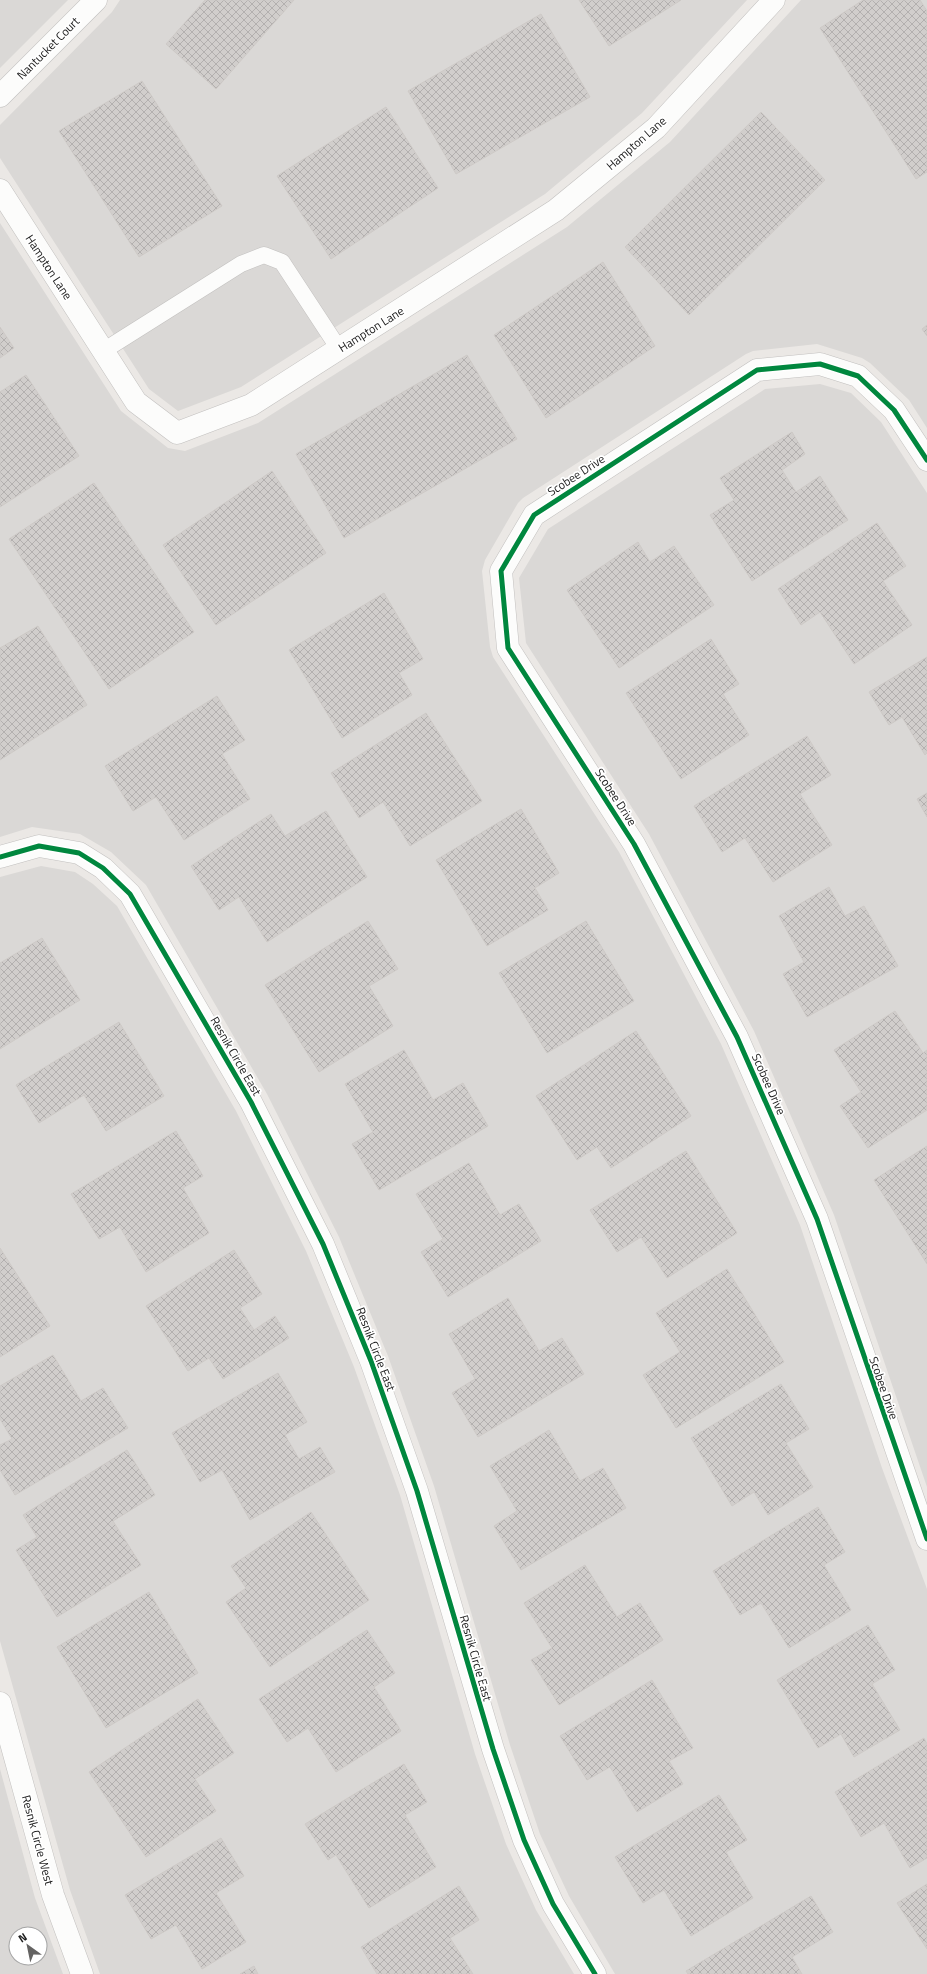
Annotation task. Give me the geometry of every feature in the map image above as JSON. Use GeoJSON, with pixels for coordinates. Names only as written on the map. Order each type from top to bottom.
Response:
{"type":"FeatureCollection","features":[{"type":"Feature","properties":{"kind":"street","name":"Nantucket Court"},"geometry":{"type":"LineString","coordinates":[[0,96],[96,0]]}},
{"type":"Feature","properties":{"kind":"street","name":"Hampton Lane"},"geometry":{"type":"LineString","coordinates":[[0,190],[136,402],[178,433],[251,405],[556,210],[656,128],[774,0]]}},
{"type":"Feature","properties":{"kind":"street","name":"Scobee Drive"},"geometry":{"type":"LineString","coordinates":[[927,460],[894,410],[858,376],[820,364],[757,370],[534,515],[501,572],[508,648],[634,844],[737,1037],[816,1219],[927,1540]]}},
{"type":"Feature","properties":{"kind":"street","name":"Resnik Circle East"},"geometry":{"type":"LineString","coordinates":[[0,857],[39,846],[79,853],[103,868],[130,894],[251,1102],[323,1244],[371,1361],[417,1491],[492,1749],[524,1840],[552,1904],[594,1974]]}},
{"type":"Feature","properties":{"kind":"street","name":"Resnik Circle West"},"geometry":{"type":"LineString","coordinates":[[0,1703],[53,1895],[82,1974]]}},
{"type":"Feature","properties":{"kind":"lane"},"geometry":{"type":"LineString","coordinates":[[104,351],[241,264],[264,255],[282,262],[339,349]]}},
{"type":"Feature","properties":{"kind":"shaded area"},"geometry":{"type":"Polygon","coordinates":[[[0,0],[68,0],[0,68],[0,0]]]}},
{"type":"Feature","properties":{"kind":"shaded area"},"geometry":{"type":"Polygon","coordinates":[[[120,0],[747,0],[642,113],[545,194],[241,387],[178,411],[149,389],[0,158],[0,125],[112,12],[120,0]]]}},
{"type":"Feature","properties":{"kind":"shaded area"},"geometry":{"type":"Polygon","coordinates":[[[801,0],[927,0],[927,428],[909,400],[870,363],[862,358],[817,344],[753,351],[746,354],[523,498],[518,503],[485,560],[482,571],[490,647],[493,657],[619,852],[721,1044],[800,1225],[882,1468],[927,1589],[927,1974],[615,1974],[569,1896],[540,1834],[510,1745],[434,1486],[388,1356],[339,1237],[267,1094],[146,885],[111,852],[80,834],[32,827],[0,837],[0,223],[121,411],[168,448],[185,451],[258,423],[567,227],[670,142],[801,0]]]}},
{"type":"Feature","properties":{"kind":"shaded area"},"geometry":{"type":"Polygon","coordinates":[[[820,384],[851,393],[881,422],[927,493],[927,1487],[834,1215],[754,1031],[649,834],[526,643],[519,578],[548,529],[765,389],[820,384]]]}},
{"type":"Feature","properties":{"kind":"shaded area"},"geometry":{"type":"Polygon","coordinates":[[[41,866],[75,872],[93,884],[117,906],[236,1111],[306,1251],[354,1367],[400,1495],[475,1754],[506,1844],[536,1910],[574,1974],[100,1974],[70,1890],[0,1641],[0,877],[41,866]]]}},
{"type":"Feature","properties":{"kind":"shaded area"},"geometry":{"type":"Polygon","coordinates":[[[0,1769],[35,1898],[45,1926],[8,1926],[8,1966],[48,1966],[48,1933],[63,1974],[0,1974],[0,1769]]]}},
{"type":"Feature","properties":{"kind":"building"},"geometry":{"type":"Polygon","coordinates":[[[205,0],[294,0],[216,89],[166,44],[205,0]]]}},
{"type":"Feature","properties":{"kind":"building"},"geometry":{"type":"Polygon","coordinates":[[[579,0],[681,0],[609,46],[579,0]]]}},
{"type":"Feature","properties":{"kind":"building"},"geometry":{"type":"Polygon","coordinates":[[[863,0],[920,0],[927,11],[927,172],[916,179],[820,28],[863,0]]]}},
{"type":"Feature","properties":{"kind":"building"},"geometry":{"type":"Polygon","coordinates":[[[541,14],[590,97],[456,174],[408,91],[541,14]]]}},
{"type":"Feature","properties":{"kind":"building"},"geometry":{"type":"Polygon","coordinates":[[[142,81],[222,206],[139,257],[59,131],[142,81]]]}},
{"type":"Feature","properties":{"kind":"building"},"geometry":{"type":"Polygon","coordinates":[[[386,107],[438,188],[331,259],[277,176],[386,107]]]}},
{"type":"Feature","properties":{"kind":"building"},"geometry":{"type":"Polygon","coordinates":[[[761,112],[825,180],[689,315],[625,247],[761,112]]]}},
{"type":"Feature","properties":{"kind":"building"},"geometry":{"type":"Polygon","coordinates":[[[603,262],[655,346],[546,418],[494,335],[603,262]]]}},
{"type":"Feature","properties":{"kind":"building"},"geometry":{"type":"Polygon","coordinates":[[[927,325],[927,336],[922,329],[927,325]]]}},
{"type":"Feature","properties":{"kind":"building"},"geometry":{"type":"Polygon","coordinates":[[[0,327],[14,348],[0,358],[0,327]]]}},
{"type":"Feature","properties":{"kind":"building"},"geometry":{"type":"Polygon","coordinates":[[[467,355],[517,439],[344,538],[296,454],[467,355]]]}},
{"type":"Feature","properties":{"kind":"building"},"geometry":{"type":"Polygon","coordinates":[[[26,375],[79,456],[0,507],[0,392],[26,375]]]}},
{"type":"Feature","properties":{"kind":"building"},"geometry":{"type":"Polygon","coordinates":[[[792,432],[805,454],[782,470],[796,492],[820,476],[848,520],[752,581],[710,515],[734,500],[720,478],[792,432]]]}},
{"type":"Feature","properties":{"kind":"building"},"geometry":{"type":"Polygon","coordinates":[[[272,471],[326,553],[216,625],[163,545],[272,471]]]}},
{"type":"Feature","properties":{"kind":"building"},"geometry":{"type":"Polygon","coordinates":[[[94,483],[194,632],[109,689],[9,539],[94,483]]]}},
{"type":"Feature","properties":{"kind":"building"},"geometry":{"type":"Polygon","coordinates":[[[877,523],[906,566],[883,581],[912,625],[854,664],[820,612],[801,625],[778,589],[877,523]]]}},
{"type":"Feature","properties":{"kind":"building"},"geometry":{"type":"Polygon","coordinates":[[[638,542],[650,562],[674,546],[714,605],[619,668],[567,590],[638,542]]]}},
{"type":"Feature","properties":{"kind":"building"},"geometry":{"type":"Polygon","coordinates":[[[384,593],[423,659],[399,673],[412,695],[342,738],[289,650],[384,593]]]}},
{"type":"Feature","properties":{"kind":"building"},"geometry":{"type":"Polygon","coordinates":[[[38,626],[87,705],[0,760],[0,648],[38,626]]]}},
{"type":"Feature","properties":{"kind":"building"},"geometry":{"type":"Polygon","coordinates":[[[711,639],[739,684],[723,694],[749,735],[681,779],[626,693],[711,639]]]}},
{"type":"Feature","properties":{"kind":"building"},"geometry":{"type":"Polygon","coordinates":[[[927,657],[927,753],[925,755],[902,717],[889,725],[869,692],[927,657]]]}},
{"type":"Feature","properties":{"kind":"building"},"geometry":{"type":"Polygon","coordinates":[[[217,696],[245,740],[222,754],[250,799],[184,840],[156,797],[133,811],[105,766],[217,696]]]}},
{"type":"Feature","properties":{"kind":"building"},"geometry":{"type":"Polygon","coordinates":[[[426,713],[482,801],[410,846],[383,802],[359,818],[331,773],[426,713]]]}},
{"type":"Feature","properties":{"kind":"building"},"geometry":{"type":"Polygon","coordinates":[[[807,736],[831,775],[800,794],[832,845],[773,882],[745,838],[722,852],[694,806],[807,736]]]}},
{"type":"Feature","properties":{"kind":"building"},"geometry":{"type":"Polygon","coordinates":[[[927,793],[927,817],[917,799],[927,793]]]}},
{"type":"Feature","properties":{"kind":"building"},"geometry":{"type":"Polygon","coordinates":[[[521,809],[559,873],[535,888],[548,910],[487,946],[436,860],[521,809]]]}},
{"type":"Feature","properties":{"kind":"building"},"geometry":{"type":"Polygon","coordinates":[[[326,811],[367,877],[267,942],[239,897],[219,910],[191,866],[271,814],[285,836],[326,811]]]}},
{"type":"Feature","properties":{"kind":"building"},"geometry":{"type":"Polygon","coordinates":[[[829,887],[845,916],[864,906],[898,966],[807,1017],[783,974],[804,962],[779,916],[829,887]]]}},
{"type":"Feature","properties":{"kind":"building"},"geometry":{"type":"Polygon","coordinates":[[[368,921],[398,969],[369,986],[393,1026],[319,1072],[265,985],[368,921]]]}},
{"type":"Feature","properties":{"kind":"building"},"geometry":{"type":"Polygon","coordinates":[[[586,921],[634,1001],[547,1053],[499,973],[586,921]]]}},
{"type":"Feature","properties":{"kind":"building"},"geometry":{"type":"Polygon","coordinates":[[[42,938],[80,1000],[0,1049],[0,963],[42,938]]]}},
{"type":"Feature","properties":{"kind":"building"},"geometry":{"type":"Polygon","coordinates":[[[895,1011],[923,1053],[927,1050],[927,1110],[868,1148],[840,1106],[861,1092],[834,1050],[895,1011]]]}},
{"type":"Feature","properties":{"kind":"building"},"geometry":{"type":"Polygon","coordinates":[[[119,1022],[164,1096],[106,1131],[84,1095],[39,1123],[16,1085],[119,1022]]]}},
{"type":"Feature","properties":{"kind":"building"},"geometry":{"type":"Polygon","coordinates":[[[636,1031],[691,1116],[611,1168],[597,1147],[577,1160],[536,1096],[636,1031]]]}},
{"type":"Feature","properties":{"kind":"building"},"geometry":{"type":"Polygon","coordinates":[[[404,1050],[433,1100],[463,1083],[488,1126],[379,1190],[352,1144],[373,1132],[345,1084],[404,1050]]]}},
{"type":"Feature","properties":{"kind":"building"},"geometry":{"type":"Polygon","coordinates":[[[176,1131],[203,1176],[183,1188],[209,1233],[146,1272],[120,1227],[99,1239],[71,1194],[176,1131]]]}},
{"type":"Feature","properties":{"kind":"building"},"geometry":{"type":"Polygon","coordinates":[[[927,1146],[927,1264],[874,1180],[927,1146]]]}},
{"type":"Feature","properties":{"kind":"building"},"geometry":{"type":"Polygon","coordinates":[[[686,1151],[737,1233],[667,1278],[641,1237],[617,1252],[590,1210],[686,1151]]]}},
{"type":"Feature","properties":{"kind":"building"},"geometry":{"type":"Polygon","coordinates":[[[469,1163],[500,1215],[519,1204],[541,1241],[448,1297],[421,1252],[443,1239],[416,1194],[469,1163]]]}},
{"type":"Feature","properties":{"kind":"building"},"geometry":{"type":"Polygon","coordinates":[[[0,1248],[50,1326],[0,1357],[0,1248]]]}},
{"type":"Feature","properties":{"kind":"building"},"geometry":{"type":"Polygon","coordinates":[[[234,1250],[262,1294],[240,1308],[254,1330],[275,1316],[289,1338],[223,1379],[209,1358],[188,1371],[146,1306],[234,1250]]]}},
{"type":"Feature","properties":{"kind":"building"},"geometry":{"type":"Polygon","coordinates":[[[727,1269],[784,1362],[676,1428],[643,1375],[680,1352],[656,1313],[727,1269]]]}},
{"type":"Feature","properties":{"kind":"building"},"geometry":{"type":"Polygon","coordinates":[[[508,1298],[539,1351],[562,1338],[584,1374],[478,1437],[452,1393],[475,1379],[449,1334],[508,1298]]]}},
{"type":"Feature","properties":{"kind":"building"},"geometry":{"type":"Polygon","coordinates":[[[53,1355],[81,1401],[103,1388],[128,1428],[15,1495],[0,1470],[0,1445],[12,1439],[0,1419],[0,1386],[53,1355]]]}},
{"type":"Feature","properties":{"kind":"building"},"geometry":{"type":"Polygon","coordinates":[[[278,1373],[307,1422],[285,1435],[299,1459],[320,1447],[335,1472],[250,1520],[222,1470],[200,1482],[172,1433],[278,1373]]]}},
{"type":"Feature","properties":{"kind":"building"},"geometry":{"type":"Polygon","coordinates":[[[781,1384],[809,1429],[786,1443],[813,1487],[768,1515],[754,1492],[732,1506],[691,1438],[781,1384]]]}},
{"type":"Feature","properties":{"kind":"building"},"geometry":{"type":"Polygon","coordinates":[[[549,1430],[580,1481],[603,1468],[626,1508],[521,1570],[494,1526],[517,1511],[490,1466],[549,1430]]]}},
{"type":"Feature","properties":{"kind":"building"},"geometry":{"type":"Polygon","coordinates":[[[127,1450],[155,1495],[113,1521],[141,1565],[57,1617],[16,1550],[37,1537],[23,1515],[127,1450]]]}},
{"type":"Feature","properties":{"kind":"building"},"geometry":{"type":"Polygon","coordinates":[[[818,1507],[845,1552],[824,1565],[851,1610],[789,1648],[761,1603],[740,1615],[713,1571],[818,1507]]]}},
{"type":"Feature","properties":{"kind":"building"},"geometry":{"type":"Polygon","coordinates":[[[311,1512],[369,1600],[270,1667],[226,1602],[246,1588],[231,1566],[311,1512]]]}},
{"type":"Feature","properties":{"kind":"building"},"geometry":{"type":"Polygon","coordinates":[[[585,1565],[617,1617],[640,1603],[663,1640],[559,1705],[531,1660],[552,1648],[524,1603],[585,1565]]]}},
{"type":"Feature","properties":{"kind":"building"},"geometry":{"type":"Polygon","coordinates":[[[149,1592],[198,1673],[106,1728],[57,1647],[149,1592]]]}},
{"type":"Feature","properties":{"kind":"building"},"geometry":{"type":"Polygon","coordinates":[[[868,1625],[895,1670],[872,1684],[900,1730],[854,1757],[841,1734],[818,1748],[777,1680],[868,1625]]]}},
{"type":"Feature","properties":{"kind":"building"},"geometry":{"type":"Polygon","coordinates":[[[367,1630],[395,1673],[374,1687],[401,1731],[336,1772],[308,1728],[287,1742],[259,1699],[367,1630]]]}},
{"type":"Feature","properties":{"kind":"building"},"geometry":{"type":"Polygon","coordinates":[[[652,1680],[693,1748],[669,1761],[683,1784],[637,1812],[610,1767],[587,1780],[560,1736],[652,1680]]]}},
{"type":"Feature","properties":{"kind":"building"},"geometry":{"type":"Polygon","coordinates":[[[198,1699],[234,1753],[195,1779],[216,1811],[146,1857],[89,1772],[198,1699]]]}},
{"type":"Feature","properties":{"kind":"building"},"geometry":{"type":"Polygon","coordinates":[[[924,1738],[927,1744],[927,1858],[910,1868],[884,1823],[861,1837],[835,1792],[924,1738]]]}},
{"type":"Feature","properties":{"kind":"building"},"geometry":{"type":"Polygon","coordinates":[[[404,1764],[427,1802],[405,1815],[436,1867],[369,1908],[336,1855],[328,1860],[305,1824],[404,1764]]]}},
{"type":"Feature","properties":{"kind":"building"},"geometry":{"type":"Polygon","coordinates":[[[719,1795],[747,1840],[726,1852],[753,1898],[691,1936],[664,1890],[643,1903],[615,1857],[719,1795]]]}},
{"type":"Feature","properties":{"kind":"building"},"geometry":{"type":"Polygon","coordinates":[[[221,1838],[244,1876],[216,1893],[246,1942],[202,1969],[176,1925],[151,1939],[125,1895],[221,1838]]]}},
{"type":"Feature","properties":{"kind":"building"},"geometry":{"type":"Polygon","coordinates":[[[927,1884],[927,1949],[897,1903],[927,1884]]]}},
{"type":"Feature","properties":{"kind":"building"},"geometry":{"type":"Polygon","coordinates":[[[459,1886],[479,1920],[450,1938],[473,1974],[377,1974],[361,1947],[459,1886]]]}},
{"type":"Feature","properties":{"kind":"building"},"geometry":{"type":"Polygon","coordinates":[[[811,1896],[833,1932],[792,1957],[802,1974],[688,1974],[686,1971],[811,1896]]]}},
{"type":"Feature","properties":{"kind":"building"},"geometry":{"type":"Polygon","coordinates":[[[254,1966],[258,1974],[240,1974],[254,1966]]]}},
{"type":"Feature","properties":{"kind":"cycle path"},"geometry":{"type":"LineString","coordinates":[[927,460],[894,410],[858,376],[820,364],[757,370],[534,515],[501,571],[508,648],[634,844],[737,1037],[817,1219],[927,1539]]}},
{"type":"Feature","properties":{"kind":"cycle path"},"geometry":{"type":"LineString","coordinates":[[0,857],[39,846],[79,853],[103,868],[130,894],[251,1102],[323,1244],[371,1361],[417,1491],[493,1749],[524,1840],[553,1904],[595,1974]]}}]}
